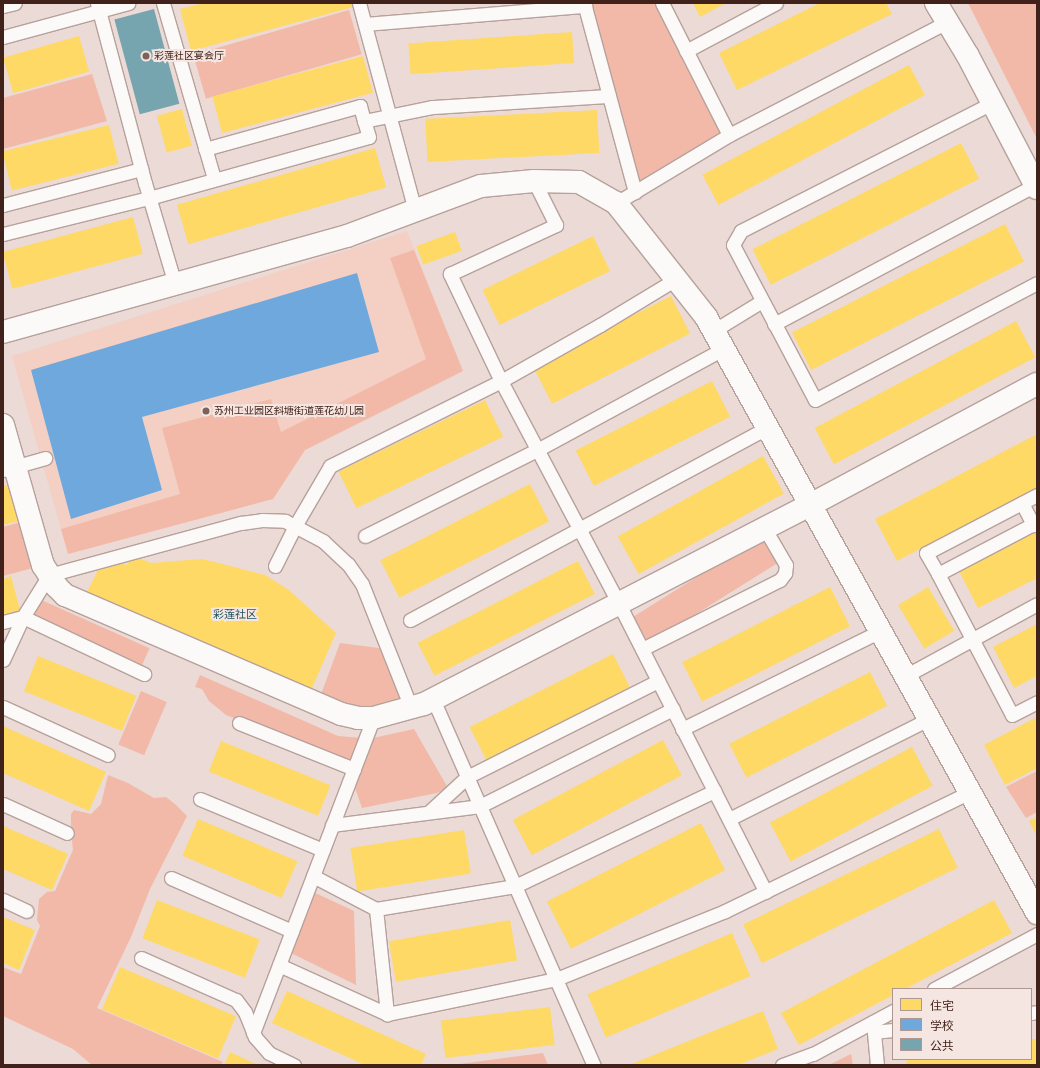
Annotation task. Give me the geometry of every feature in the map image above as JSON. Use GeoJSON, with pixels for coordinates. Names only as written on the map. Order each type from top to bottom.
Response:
{"type":"FeatureCollection","features":[{"type":"Feature","properties":{"kind":"street"},"geometry":{"type":"LineString","coordinates":[[936,3],[968,56],[1036,186]]}},
{"type":"Feature","properties":{"kind":"street"},"geometry":{"type":"LineString","coordinates":[[3,332],[348,236],[481,186],[534,182],[579,182],[616,203],[706,317],[1037,913]]}},
{"type":"Feature","properties":{"kind":"street"},"geometry":{"type":"LineString","coordinates":[[3,425],[9,468],[43,565],[56,586],[64,595],[341,714],[358,718],[373,718],[412,708],[433,699],[810,505],[1037,384]]}},
{"type":"Feature","properties":{"kind":"lane"},"geometry":{"type":"LineString","coordinates":[[3,6],[15,3]]}},
{"type":"Feature","properties":{"kind":"lane"},"geometry":{"type":"LineString","coordinates":[[3,38],[98,7],[128,3]]}},
{"type":"Feature","properties":{"kind":"lane"},"geometry":{"type":"LineString","coordinates":[[163,3],[214,179]]}},
{"type":"Feature","properties":{"kind":"lane"},"geometry":{"type":"LineString","coordinates":[[359,3],[415,211]]}},
{"type":"Feature","properties":{"kind":"lane"},"geometry":{"type":"LineString","coordinates":[[662,3],[729,135]]}},
{"type":"Feature","properties":{"kind":"lane"},"geometry":{"type":"LineString","coordinates":[[686,51],[776,3]]}},
{"type":"Feature","properties":{"kind":"lane"},"geometry":{"type":"LineString","coordinates":[[365,24],[584,4],[635,192]]}},
{"type":"Feature","properties":{"kind":"lane"},"geometry":{"type":"LineString","coordinates":[[98,7],[141,169],[174,284]]}},
{"type":"Feature","properties":{"kind":"lane"},"geometry":{"type":"LineString","coordinates":[[616,203],[729,135],[947,22]]}},
{"type":"Feature","properties":{"kind":"lane"},"geometry":{"type":"LineString","coordinates":[[364,121],[432,107],[609,96]]}},
{"type":"Feature","properties":{"kind":"lane"},"geometry":{"type":"LineString","coordinates":[[992,103],[741,231],[733,245],[814,400],[1037,283]]}},
{"type":"Feature","properties":{"kind":"lane"},"geometry":{"type":"LineString","coordinates":[[3,234],[149,198],[369,137],[360,106],[205,149]]}},
{"type":"Feature","properties":{"kind":"lane"},"geometry":{"type":"LineString","coordinates":[[3,205],[141,169]]}},
{"type":"Feature","properties":{"kind":"lane"},"geometry":{"type":"LineString","coordinates":[[534,182],[556,225],[450,274],[501,381],[619,604],[766,892]]}},
{"type":"Feature","properties":{"kind":"lane"},"geometry":{"type":"LineString","coordinates":[[774,324],[1036,186]]}},
{"type":"Feature","properties":{"kind":"lane"},"geometry":{"type":"LineString","coordinates":[[275,566],[295,526],[330,466],[501,381],[600,325],[676,279]]}},
{"type":"Feature","properties":{"kind":"lane"},"geometry":{"type":"LineString","coordinates":[[365,536],[537,450],[718,340],[762,302]]}},
{"type":"Feature","properties":{"kind":"lane"},"geometry":{"type":"LineString","coordinates":[[410,620],[767,428]]}},
{"type":"Feature","properties":{"kind":"lane"},"geometry":{"type":"LineString","coordinates":[[9,468],[45,458]]}},
{"type":"Feature","properties":{"kind":"lane"},"geometry":{"type":"LineString","coordinates":[[1037,495],[926,553],[1012,715],[1037,702]]}},
{"type":"Feature","properties":{"kind":"lane"},"geometry":{"type":"LineString","coordinates":[[938,574],[1035,523],[1022,503]]}},
{"type":"Feature","properties":{"kind":"lane"},"geometry":{"type":"LineString","coordinates":[[5,654],[23,617],[49,575],[241,523],[262,520],[285,521],[323,541],[348,564],[362,584],[412,708]]}},
{"type":"Feature","properties":{"kind":"lane"},"geometry":{"type":"LineString","coordinates":[[642,649],[780,580],[785,573],[786,565],[765,528]]}},
{"type":"Feature","properties":{"kind":"lane"},"geometry":{"type":"LineString","coordinates":[[905,676],[1037,604]]}},
{"type":"Feature","properties":{"kind":"lane"},"geometry":{"type":"LineString","coordinates":[[3,622],[23,617],[144,674]]}},
{"type":"Feature","properties":{"kind":"lane"},"geometry":{"type":"LineString","coordinates":[[682,729],[880,631]]}},
{"type":"Feature","properties":{"kind":"lane"},"geometry":{"type":"LineString","coordinates":[[430,811],[467,777],[658,681]]}},
{"type":"Feature","properties":{"kind":"lane"},"geometry":{"type":"LineString","coordinates":[[433,699],[594,1065]]}},
{"type":"Feature","properties":{"kind":"lane"},"geometry":{"type":"LineString","coordinates":[[3,707],[108,755]]}},
{"type":"Feature","properties":{"kind":"lane"},"geometry":{"type":"LineString","coordinates":[[332,825],[430,811],[480,806],[673,709]]}},
{"type":"Feature","properties":{"kind":"lane"},"geometry":{"type":"LineString","coordinates":[[253,1033],[373,718]]}},
{"type":"Feature","properties":{"kind":"lane"},"geometry":{"type":"LineString","coordinates":[[729,819],[929,719]]}},
{"type":"Feature","properties":{"kind":"lane"},"geometry":{"type":"LineString","coordinates":[[239,723],[354,769]]}},
{"type":"Feature","properties":{"kind":"lane"},"geometry":{"type":"LineString","coordinates":[[313,876],[376,909],[515,886],[714,791]]}},
{"type":"Feature","properties":{"kind":"lane"},"geometry":{"type":"LineString","coordinates":[[279,965],[387,1014],[556,979],[725,912],[970,792]]}},
{"type":"Feature","properties":{"kind":"lane"},"geometry":{"type":"LineString","coordinates":[[200,799],[323,850]]}},
{"type":"Feature","properties":{"kind":"lane"},"geometry":{"type":"LineString","coordinates":[[3,804],[67,834]]}},
{"type":"Feature","properties":{"kind":"lane"},"geometry":{"type":"LineString","coordinates":[[171,878],[292,931]]}},
{"type":"Feature","properties":{"kind":"lane"},"geometry":{"type":"LineString","coordinates":[[3,900],[27,910]]}},
{"type":"Feature","properties":{"kind":"lane"},"geometry":{"type":"LineString","coordinates":[[376,909],[387,1014]]}},
{"type":"Feature","properties":{"kind":"lane"},"geometry":{"type":"LineString","coordinates":[[936,988],[1037,934]]}},
{"type":"Feature","properties":{"kind":"lane"},"geometry":{"type":"LineString","coordinates":[[141,958],[236,1000],[245,1012],[253,1033],[269,1053],[294,1065]]}},
{"type":"Feature","properties":{"kind":"lane"},"geometry":{"type":"LineString","coordinates":[[782,1065],[813,1054],[873,1027],[892,1012]]}},
{"type":"Feature","properties":{"kind":"lane"},"geometry":{"type":"LineString","coordinates":[[873,1027],[892,1030]]}},
{"type":"Feature","properties":{"kind":"lane"},"geometry":{"type":"LineString","coordinates":[[873,1027],[877,1065]]}},
{"type":"Feature","properties":{"kind":"shaded area"},"geometry":{"type":"Polygon","coordinates":[[[585,3],[659,3],[726,134],[636,190],[585,3]]]}},
{"type":"Feature","properties":{"kind":"shaded area"},"geometry":{"type":"Polygon","coordinates":[[[968,3],[1037,3],[1037,139],[968,3]]]}},
{"type":"Feature","properties":{"kind":"shaded area"},"geometry":{"type":"Polygon","coordinates":[[[349,10],[362,54],[206,99],[193,55],[349,10]]]}},
{"type":"Feature","properties":{"kind":"shaded area"},"geometry":{"type":"Polygon","coordinates":[[[92,74],[107,121],[3,149],[3,98],[92,74]]]}},
{"type":"Feature","properties":{"kind":"shaded area","name":"苏州工业园区斜塘街道莲花幼儿园"},"geometry":{"type":"Polygon","coordinates":[[[407,231],[463,371],[305,450],[273,499],[68,554],[12,356],[407,231]]]}},
{"type":"Feature","properties":{"kind":"shaded area"},"geometry":{"type":"Polygon","coordinates":[[[414,250],[463,371],[305,450],[273,499],[68,554],[61,529],[180,494],[162,428],[271,399],[281,432],[426,359],[390,258],[414,250]]]}},
{"type":"Feature","properties":{"kind":"shaded area"},"geometry":{"type":"Polygon","coordinates":[[[21,522],[33,568],[3,576],[3,527],[21,522]]]}},
{"type":"Feature","properties":{"kind":"shaded area"},"geometry":{"type":"Polygon","coordinates":[[[764,535],[780,561],[649,643],[633,617],[764,535]]]}},
{"type":"Feature","properties":{"kind":"shaded area"},"geometry":{"type":"Polygon","coordinates":[[[39,599],[150,648],[141,667],[30,618],[39,599]]]}},
{"type":"Feature","properties":{"kind":"shaded area"},"geometry":{"type":"Polygon","coordinates":[[[340,643],[386,649],[408,704],[374,713],[320,697],[340,643]]]}},
{"type":"Feature","properties":{"kind":"shaded area"},"geometry":{"type":"Polygon","coordinates":[[[200,675],[338,736],[362,738],[351,765],[226,715],[209,701],[202,689],[195,687],[200,675]]]}},
{"type":"Feature","properties":{"kind":"shaded area"},"geometry":{"type":"Polygon","coordinates":[[[141,691],[167,702],[144,755],[118,744],[141,691]]]}},
{"type":"Feature","properties":{"kind":"shaded area"},"geometry":{"type":"Polygon","coordinates":[[[414,729],[448,788],[437,793],[362,808],[354,785],[373,738],[414,729]]]}},
{"type":"Feature","properties":{"kind":"shaded area"},"geometry":{"type":"Polygon","coordinates":[[[1037,771],[1037,812],[1026,818],[1006,787],[1037,771]]]}},
{"type":"Feature","properties":{"kind":"shaded area"},"geometry":{"type":"Polygon","coordinates":[[[108,775],[128,783],[154,798],[166,797],[187,816],[150,889],[131,937],[97,1008],[223,1062],[221,1065],[92,1065],[73,1049],[3,1016],[3,967],[21,974],[40,926],[37,920],[39,899],[47,892],[55,891],[73,850],[71,814],[74,810],[91,814],[101,804],[108,775]]]}},
{"type":"Feature","properties":{"kind":"shaded area"},"geometry":{"type":"Polygon","coordinates":[[[311,891],[354,911],[356,985],[289,952],[311,891]]]}},
{"type":"Feature","properties":{"kind":"shaded area"},"geometry":{"type":"Polygon","coordinates":[[[543,1053],[548,1065],[452,1065],[543,1053]]]}},
{"type":"Feature","properties":{"kind":"shaded area"},"geometry":{"type":"Polygon","coordinates":[[[851,1054],[853,1065],[829,1065],[851,1054]]]}},
{"type":"Feature","properties":{"kind":"building: 住宅"},"geometry":{"type":"Polygon","coordinates":[[[203,3],[351,3],[353,7],[191,51],[180,9],[203,3]]]}},
{"type":"Feature","properties":{"kind":"building: 住宅"},"geometry":{"type":"Polygon","coordinates":[[[693,3],[726,3],[700,17],[693,3]]]}},
{"type":"Feature","properties":{"kind":"building: 住宅"},"geometry":{"type":"Polygon","coordinates":[[[820,3],[886,3],[892,14],[737,90],[719,53],[820,3]]]}},
{"type":"Feature","properties":{"kind":"building: 住宅"},"geometry":{"type":"Polygon","coordinates":[[[572,32],[574,63],[411,74],[408,43],[572,32]]]}},
{"type":"Feature","properties":{"kind":"building: 住宅"},"geometry":{"type":"Polygon","coordinates":[[[79,36],[89,72],[13,93],[3,58],[79,36]]]}},
{"type":"Feature","properties":{"kind":"building: 住宅"},"geometry":{"type":"Polygon","coordinates":[[[363,56],[373,93],[222,133],[212,96],[363,56]]]}},
{"type":"Feature","properties":{"kind":"building: 住宅"},"geometry":{"type":"Polygon","coordinates":[[[909,65],[925,95],[718,205],[702,175],[909,65]]]}},
{"type":"Feature","properties":{"kind":"building: 住宅"},"geometry":{"type":"Polygon","coordinates":[[[182,109],[192,146],[167,152],[157,116],[182,109]]]}},
{"type":"Feature","properties":{"kind":"building: 住宅"},"geometry":{"type":"Polygon","coordinates":[[[597,110],[599,153],[427,162],[425,119],[597,110]]]}},
{"type":"Feature","properties":{"kind":"building: 住宅"},"geometry":{"type":"Polygon","coordinates":[[[109,125],[119,164],[12,190],[3,151],[109,125]]]}},
{"type":"Feature","properties":{"kind":"building: 住宅"},"geometry":{"type":"Polygon","coordinates":[[[961,143],[979,179],[771,285],[753,249],[961,143]]]}},
{"type":"Feature","properties":{"kind":"building: 住宅"},"geometry":{"type":"Polygon","coordinates":[[[375,148],[386,187],[188,244],[177,205],[375,148]]]}},
{"type":"Feature","properties":{"kind":"building: 住宅"},"geometry":{"type":"Polygon","coordinates":[[[133,217],[143,254],[12,289],[3,252],[133,217]]]}},
{"type":"Feature","properties":{"kind":"building: 住宅"},"geometry":{"type":"Polygon","coordinates":[[[1005,224],[1024,261],[811,370],[792,333],[1005,224]]]}},
{"type":"Feature","properties":{"kind":"building: 住宅"},"geometry":{"type":"Polygon","coordinates":[[[455,232],[462,251],[423,265],[416,246],[455,232]]]}},
{"type":"Feature","properties":{"kind":"building: 住宅"},"geometry":{"type":"Polygon","coordinates":[[[593,236],[610,271],[500,325],[482,290],[593,236]]]}},
{"type":"Feature","properties":{"kind":"building: 住宅"},"geometry":{"type":"Polygon","coordinates":[[[671,296],[690,333],[552,404],[533,366],[671,296]]]}},
{"type":"Feature","properties":{"kind":"building: 住宅"},"geometry":{"type":"Polygon","coordinates":[[[1016,321],[1035,357],[834,464],[815,428],[1016,321]]]}},
{"type":"Feature","properties":{"kind":"building: 住宅"},"geometry":{"type":"Polygon","coordinates":[[[712,381],[730,417],[594,486],[576,450],[712,381]]]}},
{"type":"Feature","properties":{"kind":"building: 住宅"},"geometry":{"type":"Polygon","coordinates":[[[485,400],[503,437],[356,508],[338,471],[485,400]]]}},
{"type":"Feature","properties":{"kind":"building: 住宅"},"geometry":{"type":"Polygon","coordinates":[[[1037,434],[1037,488],[897,561],[875,519],[1037,434]]]}},
{"type":"Feature","properties":{"kind":"building: 住宅"},"geometry":{"type":"Polygon","coordinates":[[[763,456],[784,494],[639,574],[618,536],[763,456]]]}},
{"type":"Feature","properties":{"kind":"building: 住宅"},"geometry":{"type":"Polygon","coordinates":[[[530,484],[549,521],[399,598],[380,560],[530,484]]]}},
{"type":"Feature","properties":{"kind":"building: 住宅"},"geometry":{"type":"Polygon","coordinates":[[[8,485],[18,521],[3,525],[3,486],[8,485]]]}},
{"type":"Feature","properties":{"kind":"building: 住宅"},"geometry":{"type":"Polygon","coordinates":[[[1037,527],[1037,578],[978,608],[957,567],[1037,527]]]}},
{"type":"Feature","properties":{"kind":"building: 住宅"},"geometry":{"type":"Polygon","coordinates":[[[132,556],[152,563],[201,559],[215,562],[265,575],[289,590],[336,633],[309,695],[87,592],[101,564],[108,567],[113,560],[127,565],[132,556]]]}},
{"type":"Feature","properties":{"kind":"building: 住宅"},"geometry":{"type":"Polygon","coordinates":[[[578,561],[595,594],[434,676],[418,643],[578,561]]]}},
{"type":"Feature","properties":{"kind":"building: 住宅"},"geometry":{"type":"Polygon","coordinates":[[[11,576],[21,614],[3,619],[3,579],[11,576]]]}},
{"type":"Feature","properties":{"kind":"building: 住宅"},"geometry":{"type":"Polygon","coordinates":[[[830,587],[850,626],[702,702],[682,662],[830,587]]]}},
{"type":"Feature","properties":{"kind":"building: 住宅"},"geometry":{"type":"Polygon","coordinates":[[[928,587],[954,631],[924,649],[898,605],[928,587]]]}},
{"type":"Feature","properties":{"kind":"building: 住宅"},"geometry":{"type":"Polygon","coordinates":[[[1037,624],[1037,676],[1014,688],[993,647],[1037,624]]]}},
{"type":"Feature","properties":{"kind":"building: 住宅"},"geometry":{"type":"Polygon","coordinates":[[[613,654],[630,687],[486,760],[470,727],[613,654]]]}},
{"type":"Feature","properties":{"kind":"building: 住宅"},"geometry":{"type":"Polygon","coordinates":[[[38,656],[136,696],[122,731],[24,691],[38,656]]]}},
{"type":"Feature","properties":{"kind":"building: 住宅"},"geometry":{"type":"Polygon","coordinates":[[[870,672],[887,706],[746,778],[729,744],[870,672]]]}},
{"type":"Feature","properties":{"kind":"building: 住宅"},"geometry":{"type":"Polygon","coordinates":[[[1037,717],[1037,768],[1005,785],[984,745],[1037,717]]]}},
{"type":"Feature","properties":{"kind":"building: 住宅"},"geometry":{"type":"Polygon","coordinates":[[[3,726],[106,772],[89,811],[3,773],[3,726]]]}},
{"type":"Feature","properties":{"kind":"building: 住宅"},"geometry":{"type":"Polygon","coordinates":[[[663,740],[682,775],[532,855],[513,820],[663,740]]]}},
{"type":"Feature","properties":{"kind":"building: 住宅"},"geometry":{"type":"Polygon","coordinates":[[[221,741],[330,785],[318,816],[209,772],[221,741]]]}},
{"type":"Feature","properties":{"kind":"building: 住宅"},"geometry":{"type":"Polygon","coordinates":[[[912,747],[933,786],[791,861],[770,823],[912,747]]]}},
{"type":"Feature","properties":{"kind":"building: 住宅"},"geometry":{"type":"Polygon","coordinates":[[[1037,817],[1037,837],[1029,821],[1037,817]]]}},
{"type":"Feature","properties":{"kind":"building: 住宅"},"geometry":{"type":"Polygon","coordinates":[[[198,819],[297,861],[282,898],[182,856],[198,819]]]}},
{"type":"Feature","properties":{"kind":"building: 住宅"},"geometry":{"type":"Polygon","coordinates":[[[701,823],[725,870],[571,949],[547,902],[701,823]]]}},
{"type":"Feature","properties":{"kind":"building: 住宅"},"geometry":{"type":"Polygon","coordinates":[[[3,826],[68,854],[52,890],[3,869],[3,826]]]}},
{"type":"Feature","properties":{"kind":"building: 住宅"},"geometry":{"type":"Polygon","coordinates":[[[939,829],[958,868],[762,963],[743,925],[939,829]]]}},
{"type":"Feature","properties":{"kind":"building: 住宅"},"geometry":{"type":"Polygon","coordinates":[[[464,830],[471,873],[357,891],[350,848],[464,830]]]}},
{"type":"Feature","properties":{"kind":"building: 住宅"},"geometry":{"type":"Polygon","coordinates":[[[157,900],[260,939],[245,978],[142,938],[157,900]]]}},
{"type":"Feature","properties":{"kind":"building: 住宅"},"geometry":{"type":"Polygon","coordinates":[[[994,900],[1012,933],[907,988],[892,988],[892,996],[799,1045],[781,1013],[994,900]]]}},
{"type":"Feature","properties":{"kind":"building: 住宅"},"geometry":{"type":"Polygon","coordinates":[[[3,917],[35,930],[19,970],[3,963],[3,917]]]}},
{"type":"Feature","properties":{"kind":"building: 住宅"},"geometry":{"type":"Polygon","coordinates":[[[510,920],[517,960],[396,982],[389,941],[510,920]]]}},
{"type":"Feature","properties":{"kind":"building: 住宅"},"geometry":{"type":"Polygon","coordinates":[[[732,933],[750,976],[606,1038],[587,994],[732,933]]]}},
{"type":"Feature","properties":{"kind":"building: 住宅"},"geometry":{"type":"Polygon","coordinates":[[[120,967],[236,1016],[218,1059],[102,1009],[120,967]]]}},
{"type":"Feature","properties":{"kind":"building: 住宅"},"geometry":{"type":"Polygon","coordinates":[[[287,991],[426,1054],[421,1065],[365,1065],[272,1023],[287,991]]]}},
{"type":"Feature","properties":{"kind":"building: 住宅"},"geometry":{"type":"Polygon","coordinates":[[[550,1007],[555,1045],[445,1058],[441,1020],[550,1007]]]}},
{"type":"Feature","properties":{"kind":"building: 住宅"},"geometry":{"type":"Polygon","coordinates":[[[763,1011],[778,1049],[738,1065],[629,1065],[763,1011]]]}},
{"type":"Feature","properties":{"kind":"building: 住宅"},"geometry":{"type":"Polygon","coordinates":[[[1032,1039],[1037,1039],[1037,1065],[907,1065],[906,1060],[1032,1060],[1032,1039]]]}},
{"type":"Feature","properties":{"kind":"building: 住宅"},"geometry":{"type":"Polygon","coordinates":[[[230,1052],[258,1065],[224,1065],[230,1052]]]}},
{"type":"Feature","properties":{"kind":"building: 学校"},"geometry":{"type":"Polygon","coordinates":[[[357,273],[379,352],[142,417],[162,490],[71,519],[31,370],[357,273]]]}},
{"type":"Feature","properties":{"kind":"building: 公共"},"geometry":{"type":"Polygon","coordinates":[[[154,9],[179,104],[140,114],[114,20],[154,9]]]}},
{"type":"Feature","properties":{"kind":"place","name":"彩莲社区宴会厅"},"geometry":{"type":"Point","coordinates":[146,56]}},
{"type":"Feature","properties":{"kind":"place","name":"苏州工业园区斜塘街道莲花幼儿园"},"geometry":{"type":"Point","coordinates":[206,411]}},
{"type":"Feature","properties":{"kind":"district","name":"彩莲社区"},"geometry":{"type":"Point","coordinates":[235,615]}}]}
